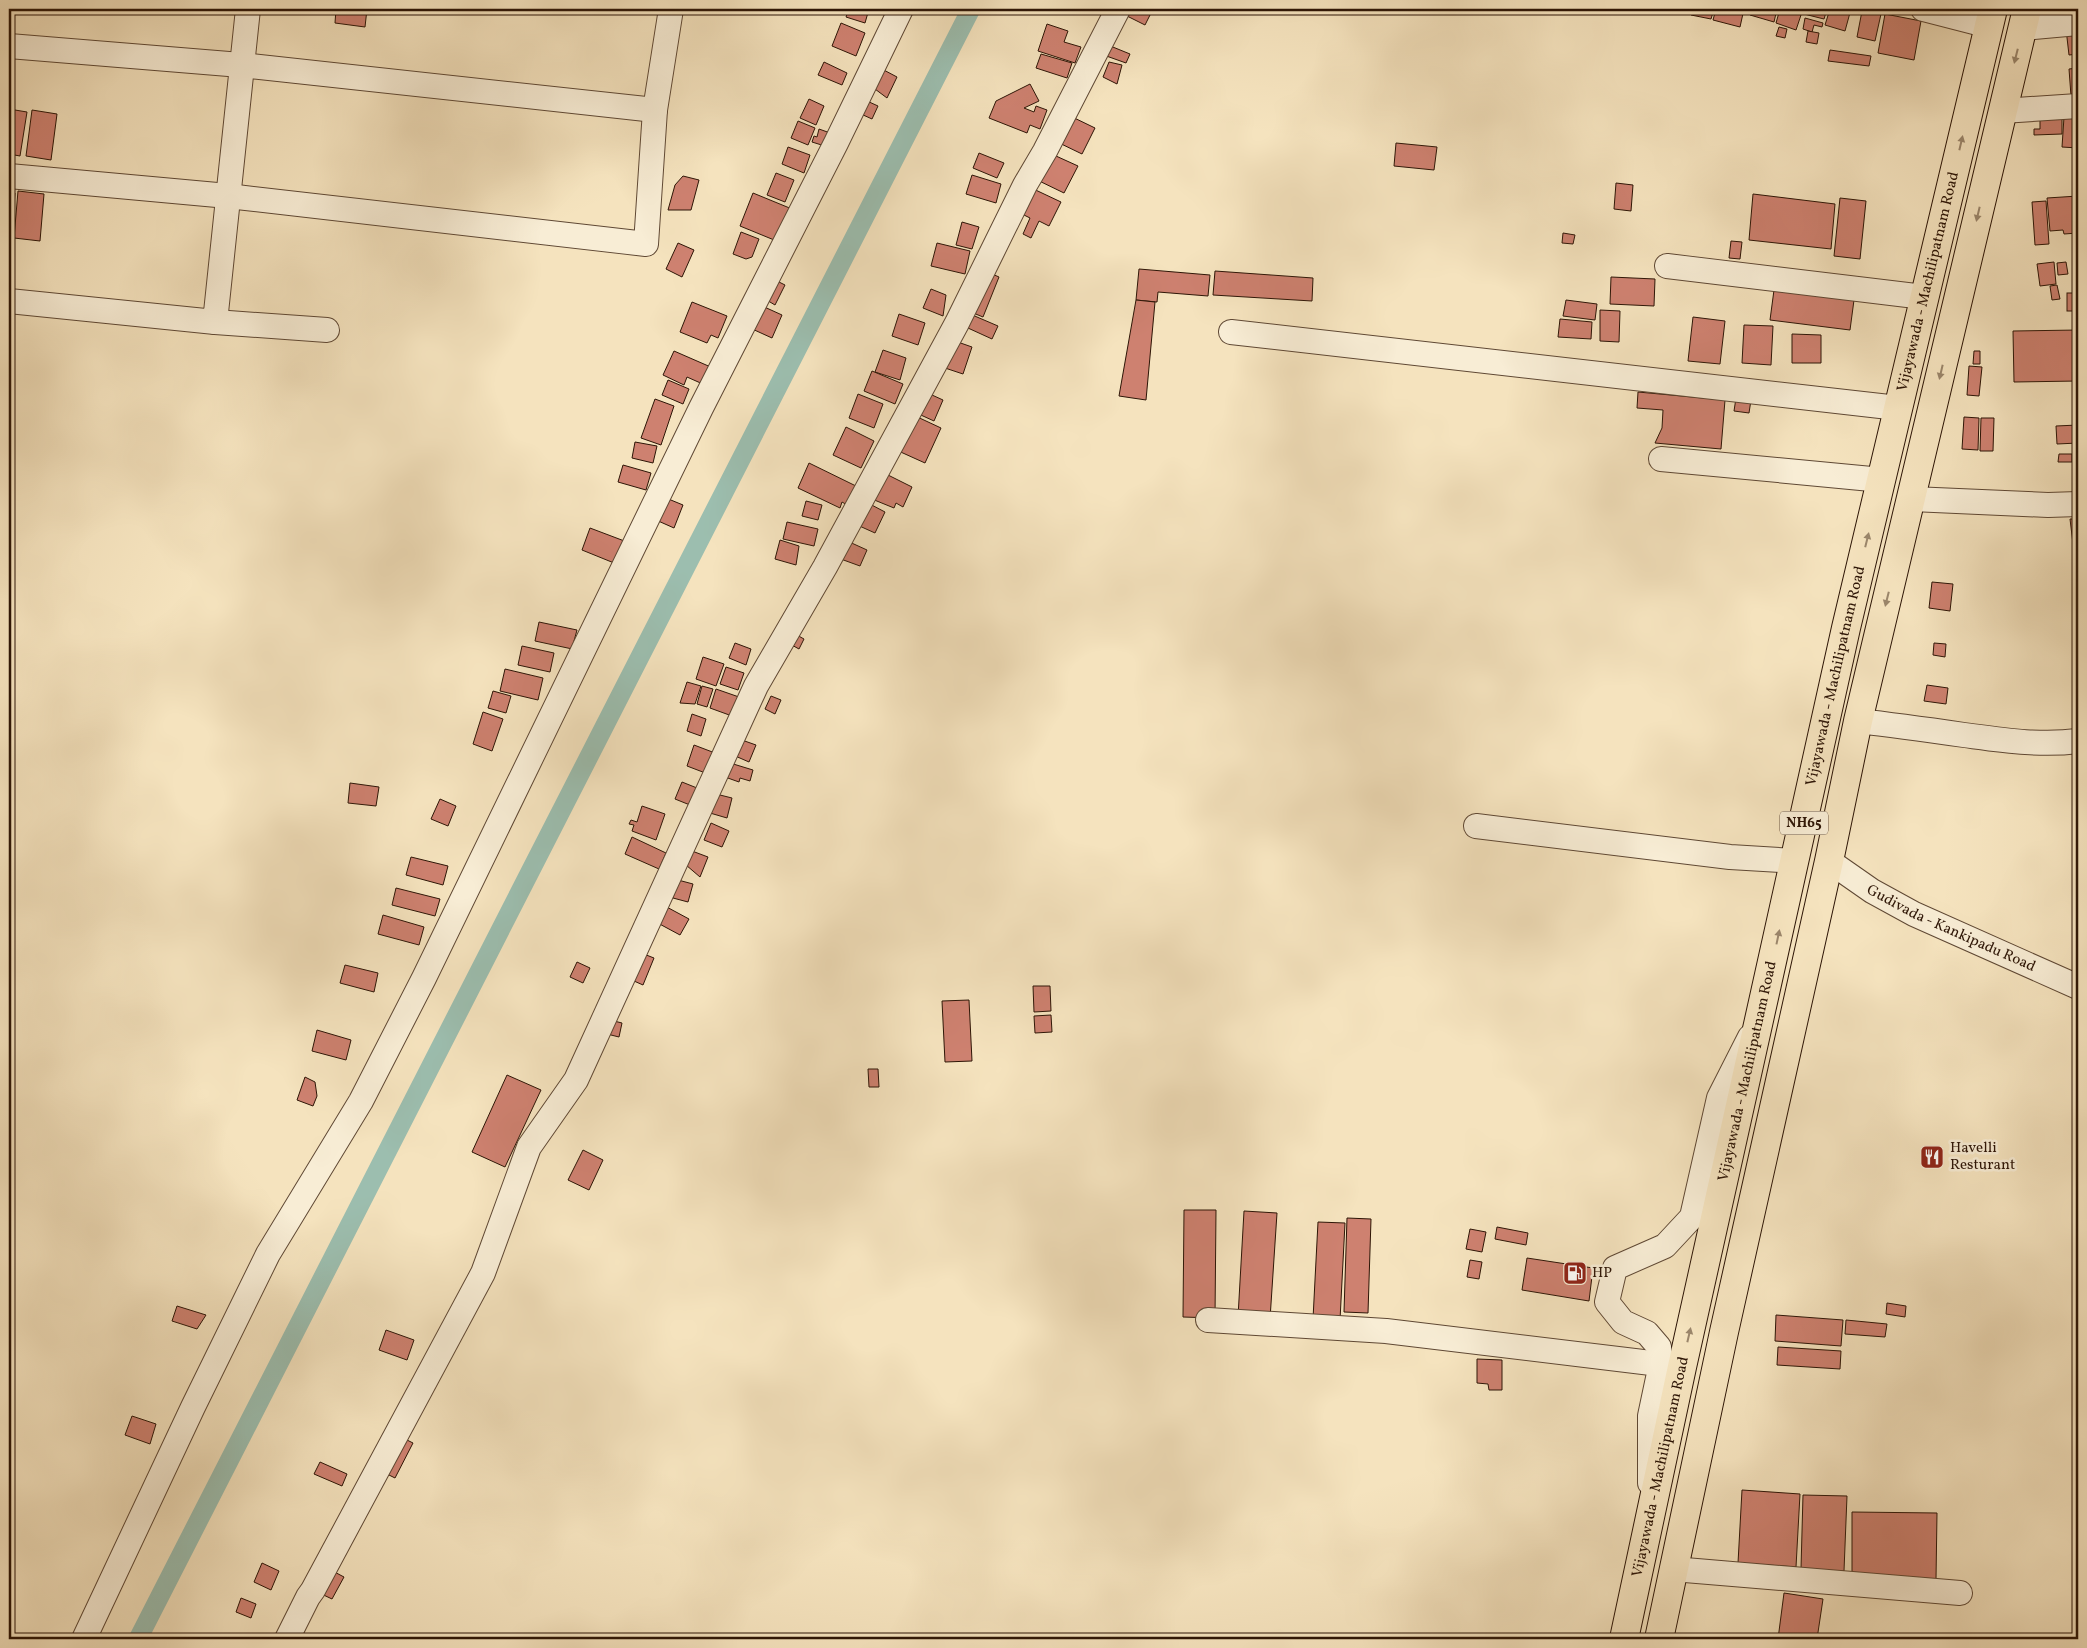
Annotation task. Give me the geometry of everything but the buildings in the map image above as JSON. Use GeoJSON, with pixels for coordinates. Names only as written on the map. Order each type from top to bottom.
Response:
{"type":"FeatureCollection","features":[{"type":"Feature","properties":{"kind":"highway","name":"Vijayawada - Machilipatnam Road"},"geometry":{"type":"LineString","coordinates":[[1624,1639],[1650,1515],[1671,1366],[1760,1017],[1846,628],[1991,17]]}},
{"type":"Feature","properties":{"kind":"highway","name":"Vijayawada - Machilipatnam Road"},"geometry":{"type":"LineString","coordinates":[[1659,1639],[1732,1293],[1829,861],[1858,720],[2025,18]]}},
{"type":"Feature","properties":{"kind":"street"},"geometry":{"type":"LineString","coordinates":[[215,322],[248,9]]}},
{"type":"Feature","properties":{"kind":"street"},"geometry":{"type":"LineString","coordinates":[[9,176],[228,196],[646,244],[655,110],[671,9]]}},
{"type":"Feature","properties":{"kind":"street"},"geometry":{"type":"LineString","coordinates":[[84,1639],[193,1407],[268,1254],[361,1101],[424,978],[692,426],[836,143],[901,9]]}},
{"type":"Feature","properties":{"kind":"street"},"geometry":{"type":"LineString","coordinates":[[287,1639],[482,1273],[528,1146],[576,1080],[756,686],[825,567],[957,323],[1025,185],[1045,152],[1118,9]]}},
{"type":"Feature","properties":{"kind":"street"},"geometry":{"type":"LineString","coordinates":[[1923,9],[1991,17]]}},
{"type":"Feature","properties":{"kind":"street"},"geometry":{"type":"LineString","coordinates":[[2025,18],[2078,23]]}},
{"type":"Feature","properties":{"kind":"street"},"geometry":{"type":"LineString","coordinates":[[9,46],[241,65],[655,110]]}},
{"type":"Feature","properties":{"kind":"street"},"geometry":{"type":"LineString","coordinates":[[2002,111],[2078,106]]}},
{"type":"Feature","properties":{"kind":"street"},"geometry":{"type":"LineString","coordinates":[[1667,266],[1924,297]]}},
{"type":"Feature","properties":{"kind":"street"},"geometry":{"type":"LineString","coordinates":[[9,301],[215,322],[327,330]]}},
{"type":"Feature","properties":{"kind":"street"},"geometry":{"type":"LineString","coordinates":[[1231,332],[1898,408]]}},
{"type":"Feature","properties":{"kind":"street"},"geometry":{"type":"LineString","coordinates":[[1661,459],[1882,480]]}},
{"type":"Feature","properties":{"kind":"street"},"geometry":{"type":"LineString","coordinates":[[1912,499],[2048,505],[2078,504]]}},
{"type":"Feature","properties":{"kind":"street"},"geometry":{"type":"LineString","coordinates":[[1858,720],[1998,740],[2055,743],[2078,741]]}},
{"type":"Feature","properties":{"kind":"street"},"geometry":{"type":"LineString","coordinates":[[1476,826],[1730,857],[1795,861]]}},
{"type":"Feature","properties":{"kind":"street","name":"Gudivada - Kankipadu Road"},"geometry":{"type":"LineString","coordinates":[[1829,861],[1872,890],[1914,914],[2078,987]]}},
{"type":"Feature","properties":{"kind":"street"},"geometry":{"type":"LineString","coordinates":[[1671,1366],[1648,1333],[1623,1322],[1608,1302],[1615,1268],[1665,1246],[1692,1217],[1719,1098],[1760,1017]]}},
{"type":"Feature","properties":{"kind":"street"},"geometry":{"type":"LineString","coordinates":[[1208,1320],[1386,1331],[1671,1366]]}},
{"type":"Feature","properties":{"kind":"street"},"geometry":{"type":"LineString","coordinates":[[1673,1569],[1960,1593]]}},
{"type":"Feature","properties":{"kind":"waterway"},"geometry":{"type":"LineString","coordinates":[[138,1639],[971,9]]}},
{"type":"Feature","properties":{"kind":"place","name":"Havelli Resturant"},"geometry":{"type":"Point","coordinates":[1932,1157]}},
{"type":"Feature","properties":{"kind":"place","name":"HP"},"geometry":{"type":"Point","coordinates":[1575,1273]}}]}
